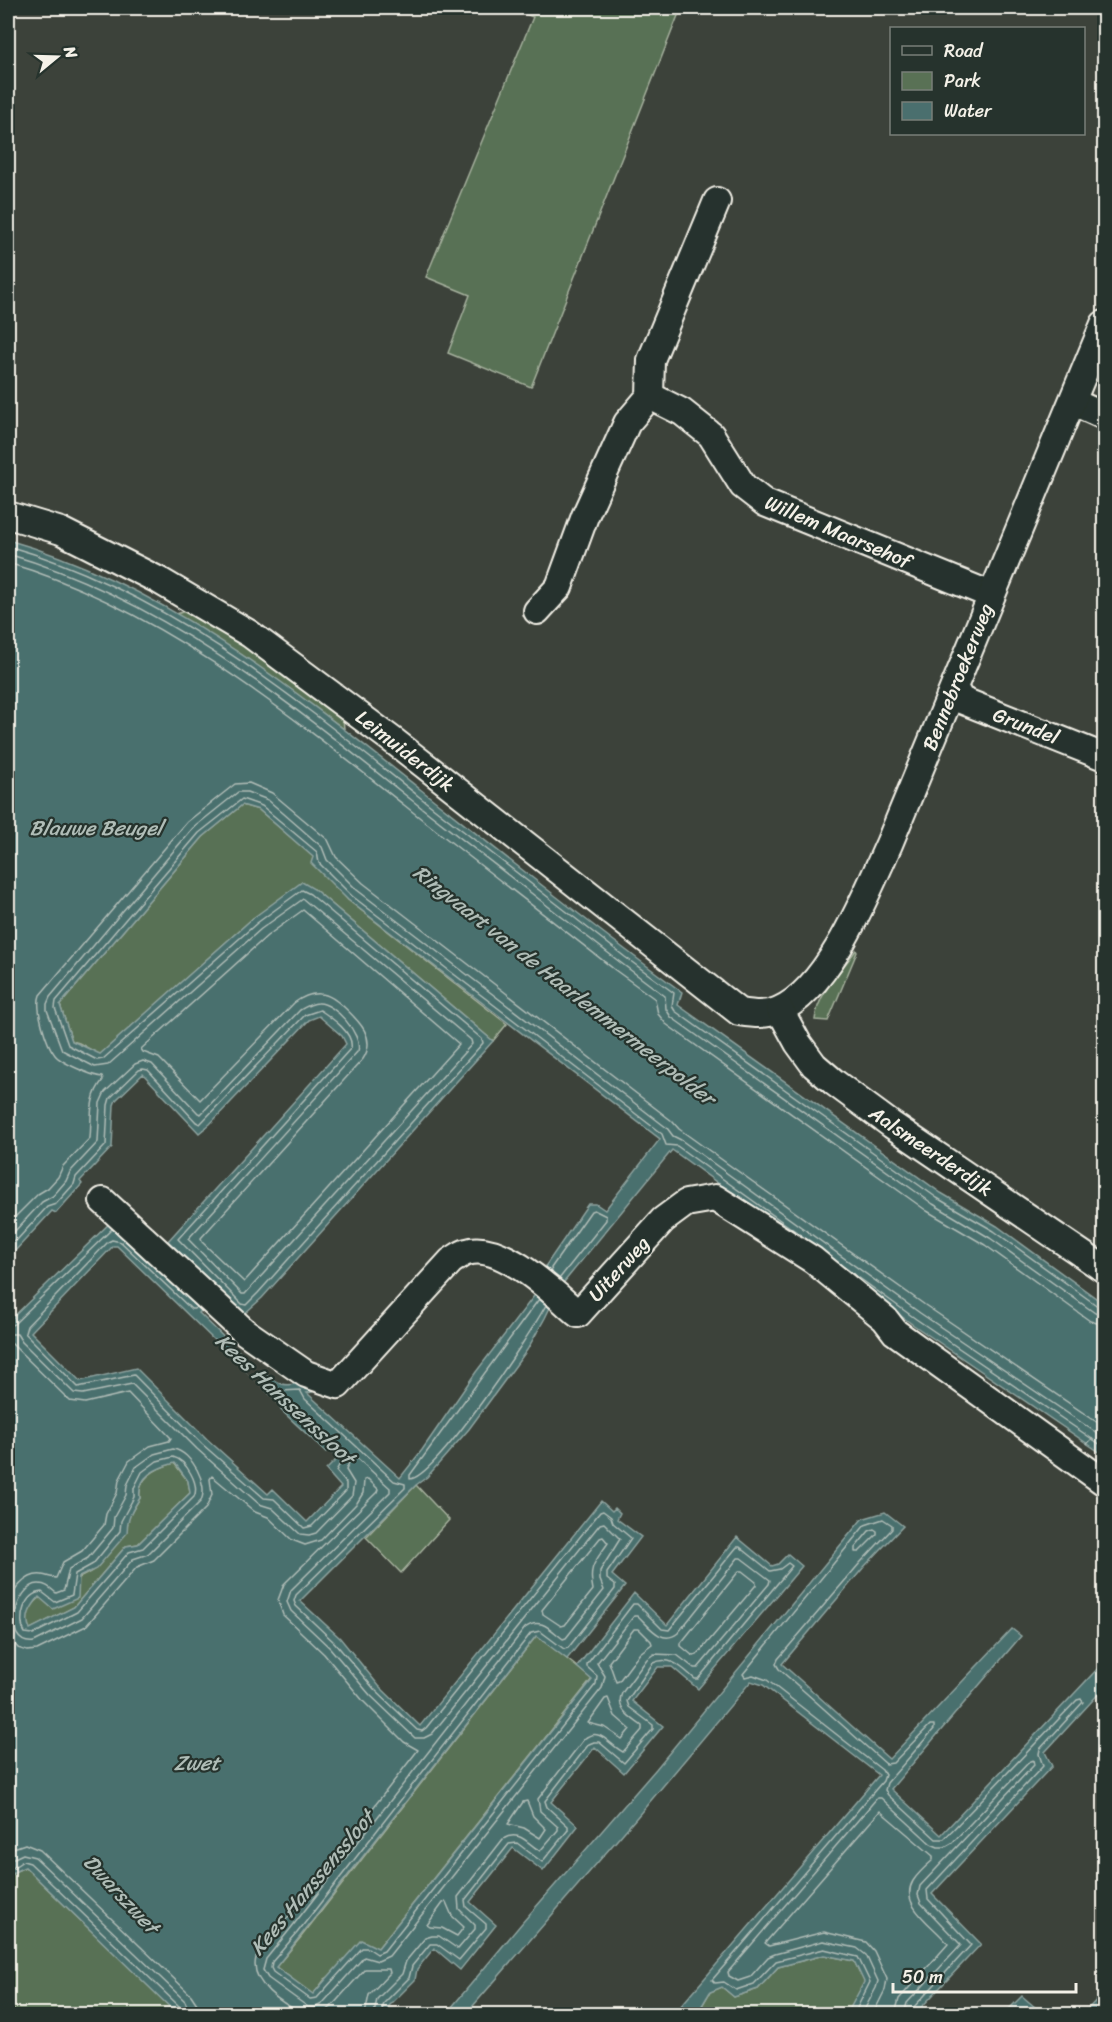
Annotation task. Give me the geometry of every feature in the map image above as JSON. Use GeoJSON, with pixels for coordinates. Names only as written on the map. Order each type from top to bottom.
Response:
{"type":"FeatureCollection","features":[{"type":"Feature","properties":{"kind":"street"},"geometry":{"type":"LineString","coordinates":[[537,611],[558,587],[585,516],[627,423],[650,396],[651,360],[717,201]]}},
{"type":"Feature","properties":{"kind":"street","name":"Bennebroekerweg"},"geometry":{"type":"LineString","coordinates":[[780,1010],[800,997],[819,976],[854,922],[889,844],[1104,324]]}},
{"type":"Feature","properties":{"kind":"street","name":"Willem Maarsehof"},"geometry":{"type":"LineString","coordinates":[[650,396],[682,412],[711,435],[743,486],[765,502],[991,595]]}},
{"type":"Feature","properties":{"kind":"street"},"geometry":{"type":"LineString","coordinates":[[1073,402],[1104,416]]}},
{"type":"Feature","properties":{"kind":"street","name":"Leimuiderdijk"},"geometry":{"type":"LineString","coordinates":[[8,515],[61,531],[160,581],[250,634],[394,742],[739,1012],[761,1015],[780,1010]]}},
{"type":"Feature","properties":{"kind":"street","name":"Grundel"},"geometry":{"type":"LineString","coordinates":[[954,688],[961,700],[1104,757]]}},
{"type":"Feature","properties":{"kind":"street","name":"Aalsmeerderdijk"},"geometry":{"type":"LineString","coordinates":[[780,1010],[798,1043],[814,1065],[835,1083],[892,1125],[1104,1269]]}},
{"type":"Feature","properties":{"kind":"street","name":"Uiterweg"},"geometry":{"type":"LineString","coordinates":[[103,1201],[244,1331],[306,1374],[338,1385],[451,1261],[467,1252],[481,1250],[512,1262],[534,1277],[578,1314],[663,1220],[686,1203],[715,1198],[813,1260],[885,1319],[895,1332],[1104,1482]]}},
{"type":"Feature","properties":{"kind":"green space"},"geometry":{"type":"Polygon","coordinates":[[[510,8],[681,8],[531,387],[448,353],[470,295],[426,277],[533,17],[510,8]]]}},
{"type":"Feature","properties":{"kind":"green space"},"geometry":{"type":"Polygon","coordinates":[[[189,610],[222,629],[343,717],[344,729],[242,655],[176,614],[189,610]]]}},
{"type":"Feature","properties":{"kind":"green space"},"geometry":{"type":"Polygon","coordinates":[[[242,805],[259,810],[314,857],[348,900],[507,1024],[493,1041],[314,889],[297,891],[253,918],[100,1055],[72,1041],[60,1005],[203,837],[242,805]]]}},
{"type":"Feature","properties":{"kind":"green space"},"geometry":{"type":"Polygon","coordinates":[[[856,950],[828,1021],[815,1020],[825,992],[856,950]]]}},
{"type":"Feature","properties":{"kind":"green space"},"geometry":{"type":"Polygon","coordinates":[[[174,1463],[188,1481],[190,1493],[138,1544],[126,1546],[74,1607],[29,1630],[27,1617],[31,1607],[51,1591],[90,1573],[98,1566],[110,1550],[140,1498],[145,1479],[149,1474],[174,1463]]]}},
{"type":"Feature","properties":{"kind":"green space"},"geometry":{"type":"Polygon","coordinates":[[[416,1485],[449,1520],[401,1573],[366,1537],[416,1485]]]}},
{"type":"Feature","properties":{"kind":"green space"},"geometry":{"type":"Polygon","coordinates":[[[537,1635],[592,1679],[378,1948],[325,1979],[313,1995],[276,1967],[537,1635]]]}},
{"type":"Feature","properties":{"kind":"green space"},"geometry":{"type":"Polygon","coordinates":[[[25,1867],[177,2014],[20,2014],[8,2005],[8,1879],[16,1871],[25,1867]]]}},
{"type":"Feature","properties":{"kind":"green space"},"geometry":{"type":"Polygon","coordinates":[[[824,1955],[854,1961],[865,1982],[847,2014],[697,2014],[710,1992],[722,1987],[734,1997],[758,1989],[778,1967],[824,1955]]]}},
{"type":"Feature","properties":{"kind":"water"},"geometry":{"type":"Polygon","coordinates":[[[8,540],[65,559],[121,584],[174,612],[276,678],[682,992],[678,1005],[941,1193],[997,1226],[1104,1304],[1104,1455],[912,1324],[672,1150],[560,1287],[527,1350],[469,1429],[427,1477],[416,1485],[300,1601],[340,1638],[379,1686],[420,1726],[601,1501],[612,1511],[615,1508],[620,1513],[617,1519],[641,1537],[612,1575],[625,1586],[567,1659],[536,1636],[276,1967],[313,1994],[361,1940],[378,1948],[592,1680],[577,1667],[634,1593],[667,1625],[737,1537],[772,1566],[778,1564],[788,1554],[802,1566],[698,1689],[672,1667],[658,1667],[632,1701],[663,1726],[624,1773],[595,1747],[551,1802],[578,1826],[543,1871],[513,1848],[470,1902],[496,1925],[460,1970],[434,1948],[417,1969],[415,1980],[388,2007],[387,2014],[177,2014],[25,1867],[16,1871],[8,1879],[8,1322],[115,1218],[207,1304],[199,1313],[263,1373],[282,1384],[301,1383],[312,1392],[307,1393],[400,1478],[537,1292],[542,1271],[588,1204],[596,1204],[605,1210],[660,1139],[348,900],[311,863],[313,857],[259,810],[242,805],[203,837],[60,1005],[72,1041],[100,1054],[253,918],[302,882],[314,889],[493,1041],[262,1298],[244,1314],[168,1241],[346,1044],[342,1036],[319,1016],[309,1020],[199,1133],[143,1074],[116,1100],[112,1147],[80,1181],[82,1184],[56,1213],[52,1211],[15,1251],[8,1244],[8,540]],[[113,1246],[31,1332],[80,1381],[136,1368],[207,1439],[268,1494],[273,1489],[307,1522],[341,1487],[326,1470],[337,1459],[330,1450],[326,1452],[281,1410],[278,1402],[117,1246],[113,1246]],[[175,1463],[155,1470],[145,1479],[140,1490],[140,1498],[129,1519],[127,1533],[96,1569],[79,1577],[78,1598],[53,1609],[39,1597],[28,1616],[30,1629],[74,1607],[126,1546],[138,1544],[190,1493],[188,1481],[175,1463]]]}},
{"type":"Feature","properties":{"kind":"water"},"geometry":{"type":"Polygon","coordinates":[[[885,1512],[903,1526],[864,1567],[782,1664],[889,1759],[1012,1629],[1021,1636],[891,1789],[941,1835],[1104,1662],[1104,1688],[1045,1752],[1052,1766],[932,1894],[981,1944],[915,2014],[847,2014],[864,1982],[854,1961],[824,1955],[778,1967],[758,1989],[734,1997],[722,1987],[710,1992],[697,2014],[674,2014],[879,1775],[763,1685],[751,1681],[637,1817],[466,2014],[446,2014],[656,1769],[862,1519],[885,1512]]]}},
{"type":"Feature","properties":{"kind":"water"},"geometry":{"type":"Polygon","coordinates":[[[1104,1992],[1104,2012],[1102,2014],[1083,2014],[1104,1992]]]}},
{"type":"Feature","properties":{"kind":"water"},"geometry":{"type":"Polygon","coordinates":[[[1022,1996],[1043,2014],[1004,2014],[1022,1996]]]}},
{"type":"Feature","properties":{"kind":"pier"},"geometry":{"type":"Polygon","coordinates":[[[245,1353],[267,1373],[263,1379],[263,1389],[236,1362],[245,1353]]]}},
{"type":"Feature","properties":{"kind":"ferry route"},"geometry":{"type":"LineString","coordinates":[[1087,1444],[1104,1427]]}},
{"type":"Feature","properties":{"kind":"water label","name":"Blauwe Beugel"},"geometry":{"type":"Point","coordinates":[96,828]}},
{"type":"Feature","properties":{"kind":"water label","name":"Ringvaart van de Haarlemmermeerpolder"},"geometry":{"type":"Point","coordinates":[564,985]}},
{"type":"Feature","properties":{"kind":"water label","name":"Kees Hanssenssloot"},"geometry":{"type":"Point","coordinates":[285,1399]}},
{"type":"Feature","properties":{"kind":"water label","name":"Zwet"},"geometry":{"type":"Point","coordinates":[197,1763]}},
{"type":"Feature","properties":{"kind":"water label","name":"Kees Hanssenssloot"},"geometry":{"type":"Point","coordinates":[312,1883]}},
{"type":"Feature","properties":{"kind":"water label","name":"Dwarszwet"},"geometry":{"type":"Point","coordinates":[121,1894]}}]}
